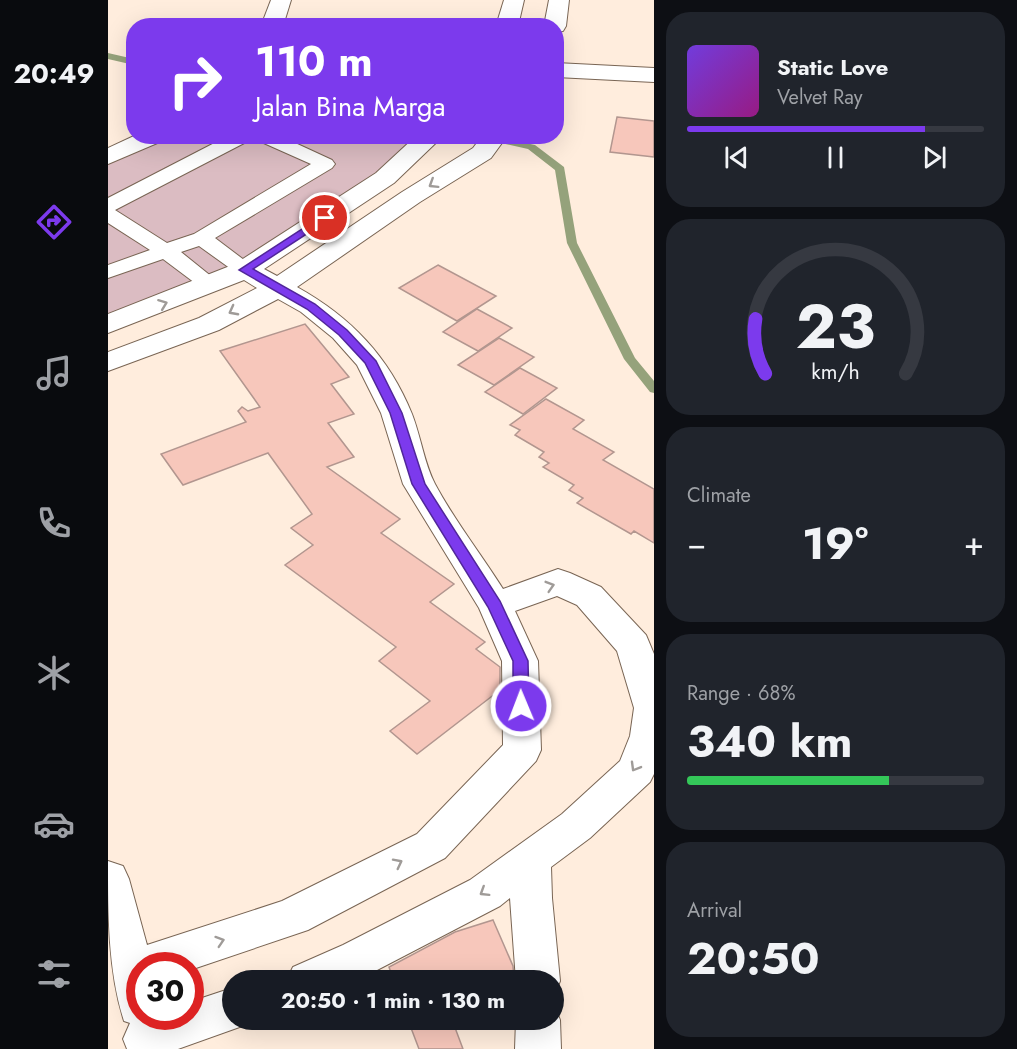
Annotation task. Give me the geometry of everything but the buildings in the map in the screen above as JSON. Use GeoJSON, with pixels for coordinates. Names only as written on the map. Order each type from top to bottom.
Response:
{"type":"FeatureCollection","features":[{"type":"Feature","properties":{"kind":"street"},"geometry":{"type":"LineString","coordinates":[[275,18],[281,0]]}},
{"type":"Feature","properties":{"kind":"street"},"geometry":{"type":"LineString","coordinates":[[509,18],[514,0]]}},
{"type":"Feature","properties":{"kind":"street"},"geometry":{"type":"LineString","coordinates":[[556,18],[559,0]]}},
{"type":"Feature","properties":{"kind":"street"},"geometry":{"type":"LineString","coordinates":[[564,70],[654,75]]}},
{"type":"Feature","properties":{"kind":"street"},"geometry":{"type":"LineString","coordinates":[[108,157],[136,144]]}},
{"type":"Feature","properties":{"kind":"street"},"geometry":{"type":"LineString","coordinates":[[108,324],[245,270],[385,178],[422,144]]}},
{"type":"Feature","properties":{"kind":"street"},"geometry":{"type":"LineString","coordinates":[[108,362],[208,324],[278,288],[489,145]]}},
{"type":"Feature","properties":{"kind":"street"},"geometry":{"type":"LineString","coordinates":[[204,967],[293,917],[431,846],[522,750],[520,661],[495,605],[418,484],[396,413],[370,361],[343,333],[311,306],[245,270]]}},
{"type":"Feature","properties":{"kind":"street"},"geometry":{"type":"LineString","coordinates":[[333,970],[485,893],[576,826],[636,771],[648,736],[653,708],[633,645],[589,596],[558,582],[495,605]]}},
{"type":"Feature","properties":{"kind":"street"},"geometry":{"type":"LineString","coordinates":[[531,857],[531,898],[537,970]]}},
{"type":"Feature","properties":{"kind":"street"},"geometry":{"type":"LineString","coordinates":[[108,879],[128,952]]}},
{"type":"Feature","properties":{"kind":"street"},"geometry":{"type":"LineString","coordinates":[[204,1007],[222,1008]]}},
{"type":"Feature","properties":{"kind":"street"},"geometry":{"type":"LineString","coordinates":[[538,1030],[538,1049]]}},
{"type":"Feature","properties":{"kind":"lane"},"geometry":{"type":"LineString","coordinates":[[108,206],[228,144]]}},
{"type":"Feature","properties":{"kind":"lane"},"geometry":{"type":"LineString","coordinates":[[108,272],[201,238],[325,164],[281,144]]}},
{"type":"Feature","properties":{"kind":"lane"},"geometry":{"type":"LineString","coordinates":[[108,214],[167,252],[210,285]]}},
{"type":"Feature","properties":{"kind":"lane"},"geometry":{"type":"LineString","coordinates":[[201,238],[245,270]]}},
{"type":"Feature","properties":{"kind":"shaded area"},"geometry":{"type":"Polygon","coordinates":[[[138,144],[418,144],[245,270],[108,323],[108,157],[138,144]]]}},
{"type":"Feature","properties":{"kind":"waterway"},"geometry":{"type":"LineString","coordinates":[[108,56],[126,60]]}},
{"type":"Feature","properties":{"kind":"waterway"},"geometry":{"type":"LineString","coordinates":[[515,144],[531,147],[560,169],[572,243],[630,359],[654,389]]}},
{"type":"Feature","properties":{"kind":"route"},"geometry":{"type":"LineString","coordinates":[[325,218],[245,270],[311,306],[343,333],[370,361],[396,413],[418,484],[495,605],[520,661],[521,706]]}}]}
